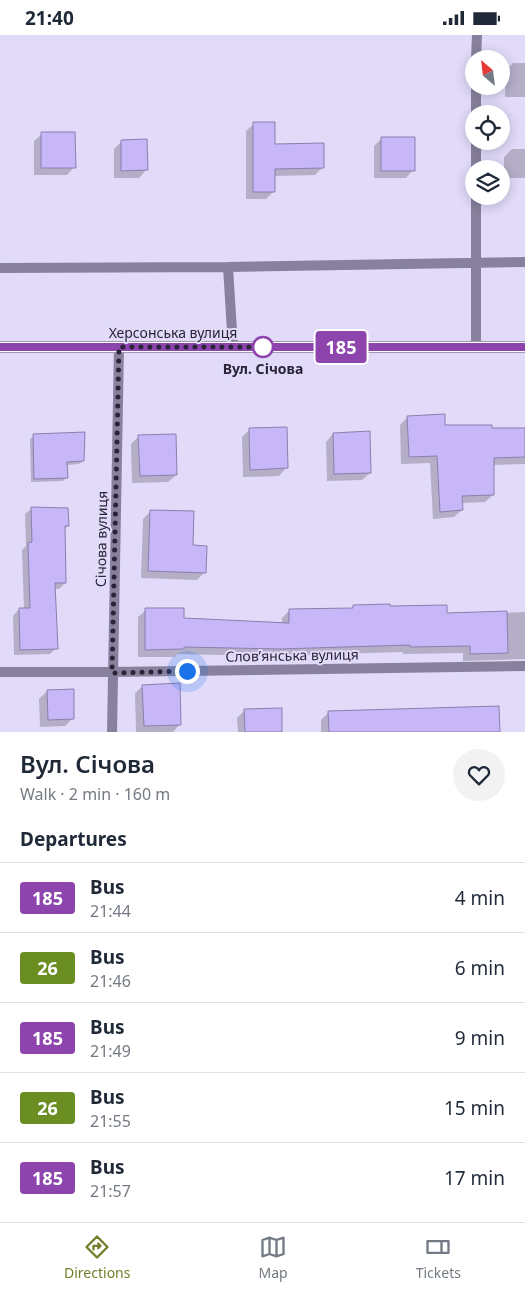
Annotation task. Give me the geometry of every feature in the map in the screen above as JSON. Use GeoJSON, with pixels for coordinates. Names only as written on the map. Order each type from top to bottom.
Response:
{"type":"FeatureCollection","features":[{"type":"Feature","properties":{"kind":"main road","name":"Херсонська вулиця"},"geometry":{"type":"LineString","coordinates":[[0,347],[525,347]]}},
{"type":"Feature","properties":{"kind":"street"},"geometry":{"type":"LineString","coordinates":[[476,35],[476,50]]}},
{"type":"Feature","properties":{"kind":"street"},"geometry":{"type":"LineString","coordinates":[[476,205],[476,347]]}},
{"type":"Feature","properties":{"kind":"street"},"geometry":{"type":"LineString","coordinates":[[0,268],[228,267],[525,262]]}},
{"type":"Feature","properties":{"kind":"street"},"geometry":{"type":"LineString","coordinates":[[228,267],[233,347]]}},
{"type":"Feature","properties":{"kind":"street","name":"Січова вулиця"},"geometry":{"type":"LineString","coordinates":[[112,732],[119,347]]}},
{"type":"Feature","properties":{"kind":"street","name":"Словʼянська вулиця"},"geometry":{"type":"LineString","coordinates":[[0,672],[112,673],[525,666]]}},
{"type":"Feature","properties":{"kind":"building"},"geometry":{"type":"Polygon","coordinates":[[[253,122],[275,122],[275,144],[324,143],[324,168],[275,169],[275,192],[253,192],[253,122]]]}},
{"type":"Feature","properties":{"kind":"building"},"geometry":{"type":"Polygon","coordinates":[[[41,132],[75,132],[76,168],[41,168],[41,132]]]}},
{"type":"Feature","properties":{"kind":"building"},"geometry":{"type":"Polygon","coordinates":[[[381,137],[415,137],[415,171],[381,171],[381,137]]]}},
{"type":"Feature","properties":{"kind":"building"},"geometry":{"type":"Polygon","coordinates":[[[147,139],[148,170],[121,171],[121,140],[147,139]]]}},
{"type":"Feature","properties":{"kind":"building"},"geometry":{"type":"Polygon","coordinates":[[[445,414],[445,425],[492,425],[492,428],[525,428],[525,457],[494,458],[494,495],[462,496],[463,510],[440,512],[437,456],[409,457],[407,416],[445,414]]]}},
{"type":"Feature","properties":{"kind":"building"},"geometry":{"type":"Polygon","coordinates":[[[287,427],[288,468],[250,470],[249,428],[287,427]]]}},
{"type":"Feature","properties":{"kind":"building"},"geometry":{"type":"Polygon","coordinates":[[[370,431],[371,473],[334,474],[333,433],[370,431]]]}},
{"type":"Feature","properties":{"kind":"building"},"geometry":{"type":"Polygon","coordinates":[[[85,432],[84,461],[67,462],[68,478],[34,479],[33,434],[85,432]]]}},
{"type":"Feature","properties":{"kind":"building"},"geometry":{"type":"Polygon","coordinates":[[[176,434],[177,475],[140,476],[138,435],[176,434]]]}},
{"type":"Feature","properties":{"kind":"building"},"geometry":{"type":"Polygon","coordinates":[[[31,507],[68,508],[69,526],[65,526],[66,583],[55,583],[58,649],[20,650],[19,608],[30,608],[28,543],[32,542],[31,507]]]}},
{"type":"Feature","properties":{"kind":"building"},"geometry":{"type":"Polygon","coordinates":[[[150,510],[194,511],[193,545],[207,546],[206,573],[148,571],[150,510]]]}},
{"type":"Feature","properties":{"kind":"building"},"geometry":{"type":"Polygon","coordinates":[[[390,604],[390,606],[447,605],[447,613],[507,611],[508,653],[470,654],[470,646],[410,647],[410,645],[279,649],[184,647],[184,649],[145,650],[145,608],[184,608],[184,618],[289,623],[289,609],[353,608],[353,605],[390,604]]]}},
{"type":"Feature","properties":{"kind":"building"},"geometry":{"type":"Polygon","coordinates":[[[180,683],[181,725],[144,726],[142,685],[180,683]]]}},
{"type":"Feature","properties":{"kind":"building"},"geometry":{"type":"Polygon","coordinates":[[[74,689],[74,719],[48,720],[47,690],[74,689]]]}},
{"type":"Feature","properties":{"kind":"building"},"geometry":{"type":"Polygon","coordinates":[[[499,706],[500,732],[329,732],[328,711],[499,706]]]}},
{"type":"Feature","properties":{"kind":"building"},"geometry":{"type":"Polygon","coordinates":[[[282,708],[282,732],[245,732],[244,709],[282,708]]]}},
{"type":"Feature","properties":{"kind":"bus line","name":"185"},"geometry":{"type":"LineString","coordinates":[[0,347],[525,347]]}},
{"type":"Feature","properties":{"kind":"place","name":"Вул. Січова"},"geometry":{"type":"Point","coordinates":[263,347]}},
{"type":"Feature","properties":{"kind":"route"},"geometry":{"type":"LineString","coordinates":[[187,671],[112,673],[119,347],[263,347]]}}]}
